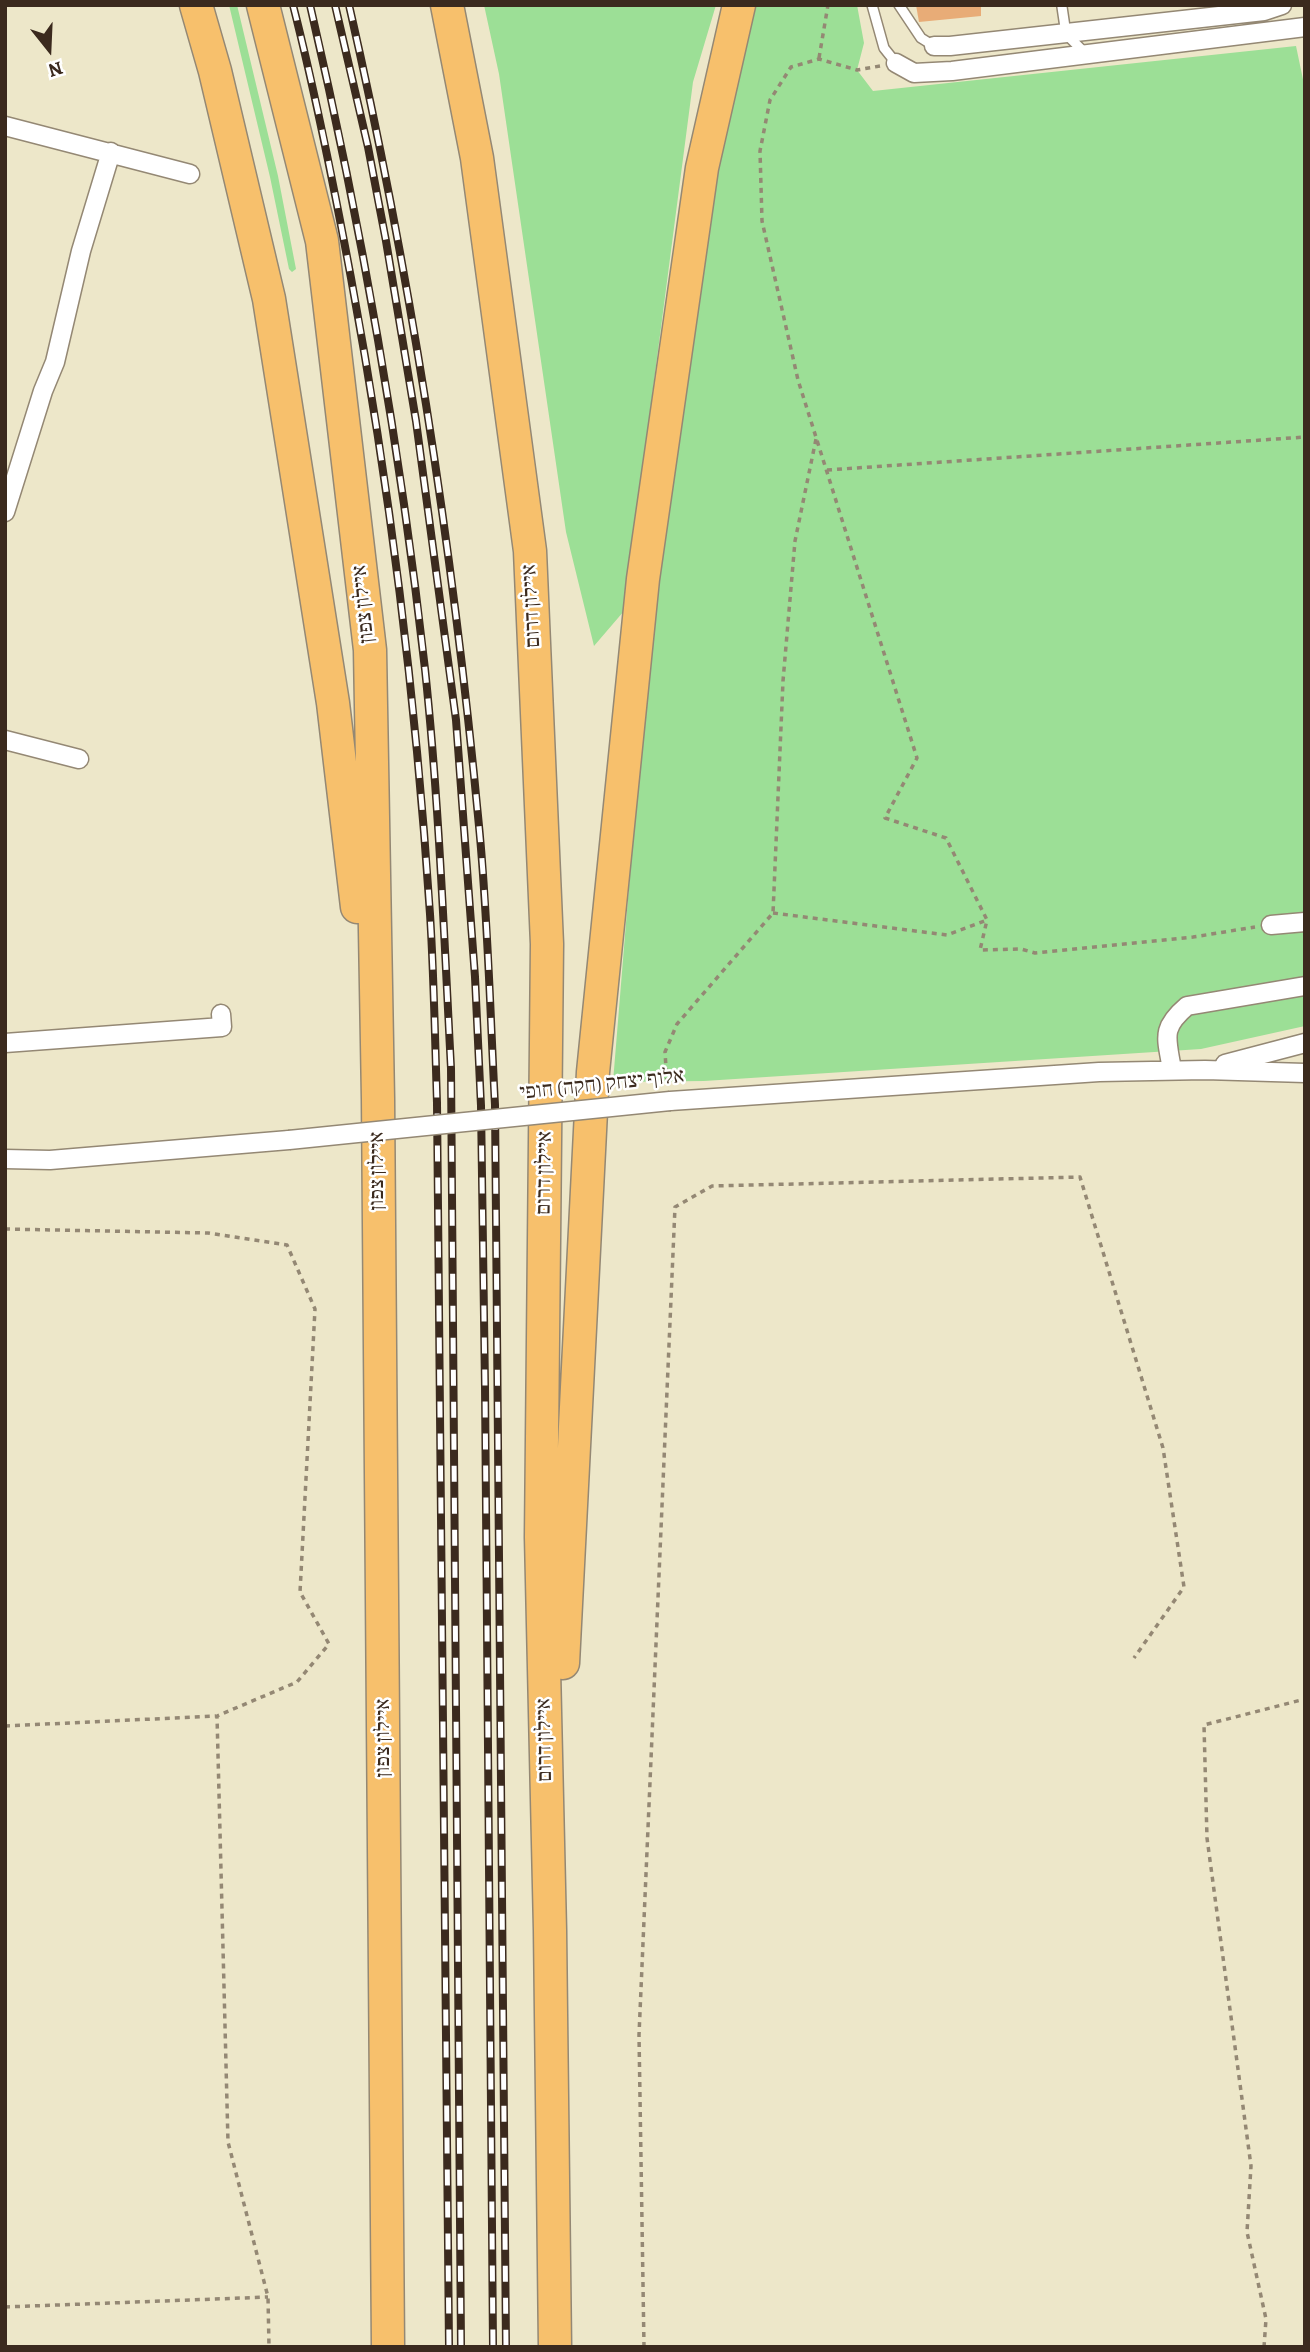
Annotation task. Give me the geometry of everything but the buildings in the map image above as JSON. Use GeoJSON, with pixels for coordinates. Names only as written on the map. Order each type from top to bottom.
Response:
{"type":"FeatureCollection","features":[{"type":"Feature","properties":{"kind":"highway"},"geometry":{"type":"LineString","coordinates":[[196,5],[215,71],[271,312],[334,703],[378,1099]]}},
{"type":"Feature","properties":{"kind":"highway","name":"איילון צפון"},"geometry":{"type":"LineString","coordinates":[[263,5],[322,241],[370,650],[378,1099],[388,2347]]}},
{"type":"Feature","properties":{"kind":"highway","name":"איילון דרום"},"geometry":{"type":"LineString","coordinates":[[447,5],[477,159],[530,551],[547,944],[541,1537],[550,1930],[555,2347]]}},
{"type":"Feature","properties":{"kind":"highway"},"geometry":{"type":"LineString","coordinates":[[550,1930],[593,1072],[643,579],[702,168],[739,5]]}},
{"type":"Feature","properties":{"kind":"street"},"geometry":{"type":"LineString","coordinates":[[934,46],[950,47],[1264,11],[1282,5]]}},
{"type":"Feature","properties":{"kind":"street"},"geometry":{"type":"LineString","coordinates":[[895,63],[914,74],[952,71],[1305,27]]}},
{"type":"Feature","properties":{"kind":"street"},"geometry":{"type":"LineString","coordinates":[[5,126],[190,174]]}},
{"type":"Feature","properties":{"kind":"street"},"geometry":{"type":"LineString","coordinates":[[5,512],[43,391],[55,362],[81,251],[111,152]]}},
{"type":"Feature","properties":{"kind":"street"},"geometry":{"type":"LineString","coordinates":[[5,740],[79,759]]}},
{"type":"Feature","properties":{"kind":"street"},"geometry":{"type":"LineString","coordinates":[[1271,925],[1305,922]]}},
{"type":"Feature","properties":{"kind":"street"},"geometry":{"type":"LineString","coordinates":[[1172,1070],[1166,1033],[1173,1018],[1187,1006],[1305,986]]}},
{"type":"Feature","properties":{"kind":"street"},"geometry":{"type":"LineString","coordinates":[[5,1043],[222,1027],[221,1014]]}},
{"type":"Feature","properties":{"kind":"street","name":"אלוף יצחק (חקה) חופי"},"geometry":{"type":"LineString","coordinates":[[1205,1070],[1305,1043]]}},
{"type":"Feature","properties":{"kind":"street","name":"אלוף יצחק (חקה) חופי"},"geometry":{"type":"LineString","coordinates":[[5,1158],[50,1160],[289,1140],[670,1101],[1099,1072],[1205,1070],[1305,1073]]}},
{"type":"Feature","properties":{"kind":"lane"},"geometry":{"type":"LineString","coordinates":[[872,5],[884,48],[895,63]]}},
{"type":"Feature","properties":{"kind":"lane"},"geometry":{"type":"LineString","coordinates":[[899,5],[921,38],[934,46]]}},
{"type":"Feature","properties":{"kind":"lane"},"geometry":{"type":"LineString","coordinates":[[1062,7],[1066,34],[1087,55]]}},
{"type":"Feature","properties":{"kind":"path"},"geometry":{"type":"LineString","coordinates":[[819,59],[828,5]]}},
{"type":"Feature","properties":{"kind":"path"},"geometry":{"type":"LineString","coordinates":[[895,63],[857,70],[819,59],[791,67],[770,100],[760,151],[762,222],[798,380],[917,758],[886,818],[946,838],[987,920],[980,950],[1021,949],[1035,953],[1193,937],[1271,925]]}},
{"type":"Feature","properties":{"kind":"path"},"geometry":{"type":"LineString","coordinates":[[827,470],[1305,437]]}},
{"type":"Feature","properties":{"kind":"path"},"geometry":{"type":"LineString","coordinates":[[670,1101],[665,1052],[677,1024],[773,913],[783,681],[795,541],[816,438]]}},
{"type":"Feature","properties":{"kind":"path"},"geometry":{"type":"LineString","coordinates":[[773,913],[947,934],[987,920]]}},
{"type":"Feature","properties":{"kind":"path"},"geometry":{"type":"LineString","coordinates":[[644,2347],[639,2035],[675,1207],[712,1186],[1080,1178],[1163,1448],[1184,1587],[1135,1658]]}},
{"type":"Feature","properties":{"kind":"path"},"geometry":{"type":"LineString","coordinates":[[5,1229],[208,1233],[287,1245],[315,1309],[300,1592],[329,1644],[297,1682],[217,1716],[5,1727]]}},
{"type":"Feature","properties":{"kind":"path"},"geometry":{"type":"LineString","coordinates":[[1264,2347],[1266,2319],[1247,2232],[1251,2166],[1207,1838],[1204,1725],[1305,1699]]}},
{"type":"Feature","properties":{"kind":"path"},"geometry":{"type":"LineString","coordinates":[[217,1716],[228,2142],[268,2297],[269,2347]]}},
{"type":"Feature","properties":{"kind":"path"},"geometry":{"type":"LineString","coordinates":[[5,2306],[268,2297]]}},
{"type":"Feature","properties":{"kind":"green space"},"geometry":{"type":"Polygon","coordinates":[[[229,5],[237,5],[278,176],[296,269],[292,272],[289,269],[229,5]]]}},
{"type":"Feature","properties":{"kind":"green space"},"geometry":{"type":"Polygon","coordinates":[[[484,5],[716,5],[693,82],[624,611],[594,646],[566,532],[499,74],[484,5]]]}},
{"type":"Feature","properties":{"kind":"green space"},"geometry":{"type":"Polygon","coordinates":[[[750,5],[857,5],[864,43],[857,70],[873,91],[1296,46],[1305,89],[1305,1026],[1201,1049],[704,1081],[613,1082],[651,617],[711,165],[750,5]]]}},
{"type":"Feature","properties":{"kind":"railway"},"geometry":{"type":"LineString","coordinates":[[293,5],[338,210],[378,436],[409,675],[430,914],[437,1103],[449,2347]]}},
{"type":"Feature","properties":{"kind":"railway"},"geometry":{"type":"LineString","coordinates":[[310,5],[346,170],[391,419],[425,669],[438,819],[451,1068],[461,2347]]}},
{"type":"Feature","properties":{"kind":"railway"},"geometry":{"type":"LineString","coordinates":[[335,5],[368,147],[416,421],[456,720],[475,977],[481,1106],[485,1387],[493,2347]]}},
{"type":"Feature","properties":{"kind":"railway"},"geometry":{"type":"LineString","coordinates":[[349,5],[392,209],[428,414],[456,619],[485,896],[495,1105],[506,2347]]}}]}
